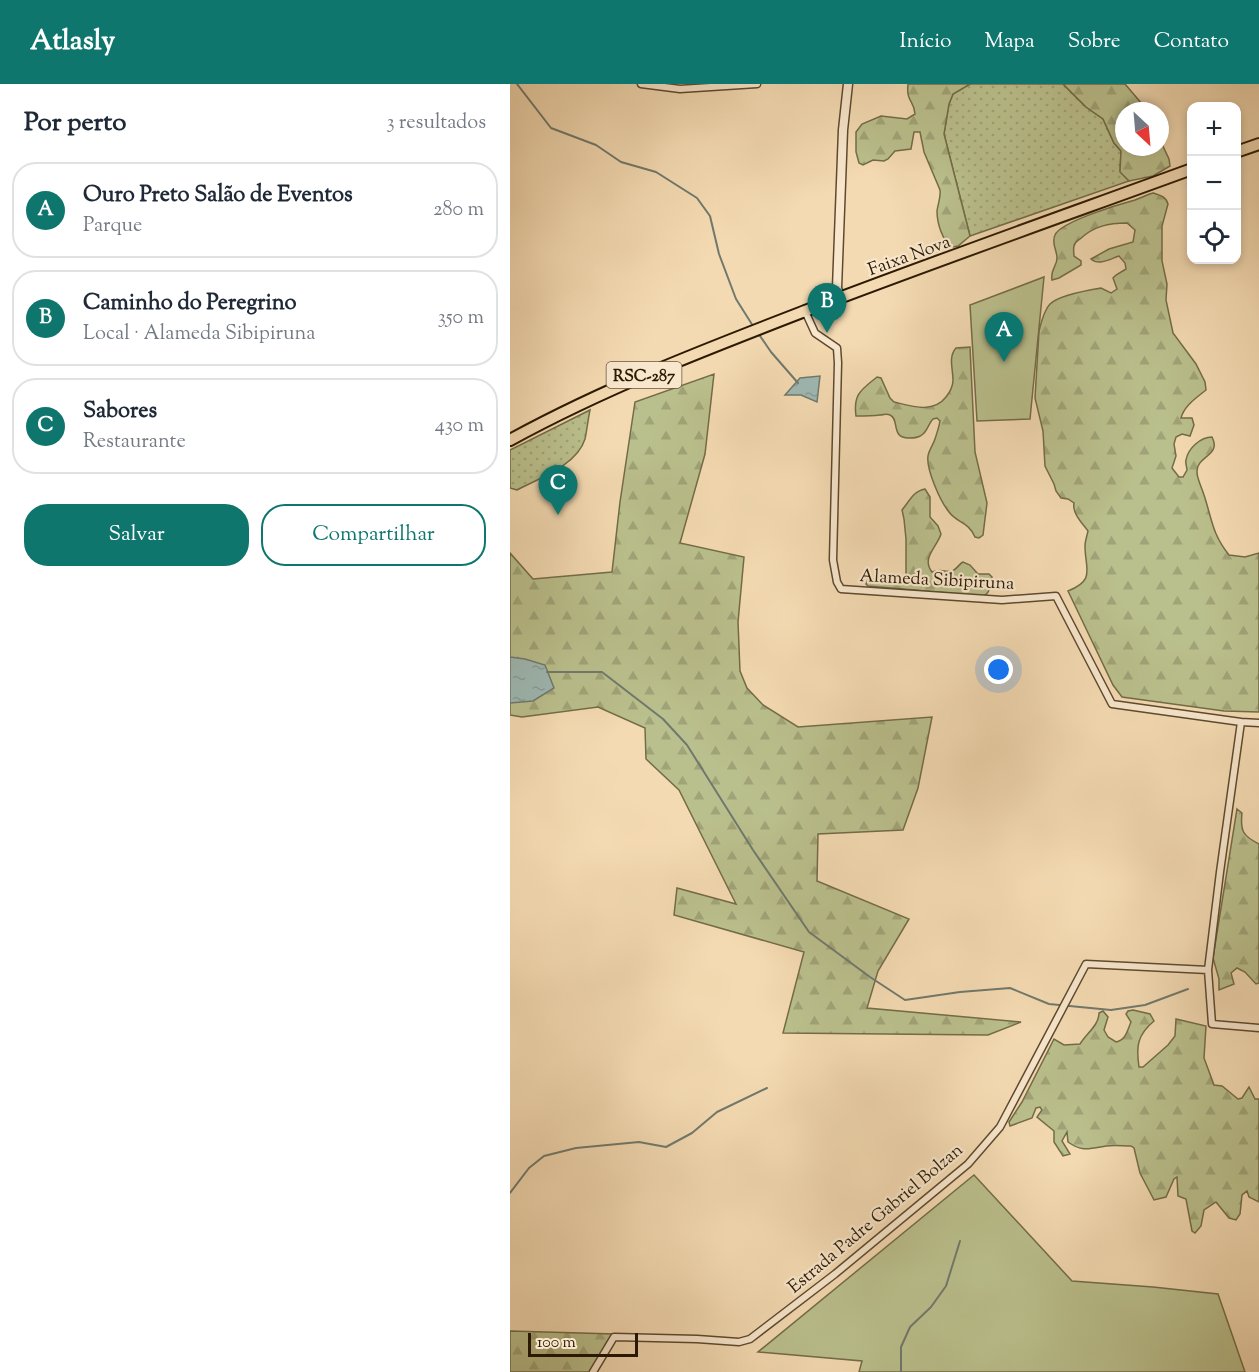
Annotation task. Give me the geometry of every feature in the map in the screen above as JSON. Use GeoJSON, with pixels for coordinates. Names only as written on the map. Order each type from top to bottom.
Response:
{"type":"FeatureCollection","features":[{"type":"Feature","properties":{"kind":"highway"},"geometry":{"type":"LineString","coordinates":[[1241,150],[1259,144]]}},
{"type":"Feature","properties":{"kind":"highway","name":"Faixa Nova"},"geometry":{"type":"LineString","coordinates":[[510,440],[612,389],[687,356],[1187,170]]}},
{"type":"Feature","properties":{"kind":"street"},"geometry":{"type":"LineString","coordinates":[[641,84],[680,87],[757,84]]}},
{"type":"Feature","properties":{"kind":"street"},"geometry":{"type":"LineString","coordinates":[[840,298],[837,288],[846,84]]}},
{"type":"Feature","properties":{"kind":"street","name":"Alameda Sibipiruna"},"geometry":{"type":"LineString","coordinates":[[805,311],[815,333],[837,348],[833,560],[838,587],[916,595],[1002,600],[1056,596],[1112,704],[1259,723]]}},
{"type":"Feature","properties":{"kind":"street"},"geometry":{"type":"LineString","coordinates":[[1241,722],[1208,970],[1212,1024],[1259,1028]]}},
{"type":"Feature","properties":{"kind":"street","name":"Estrada Padre Gabriel Bolzan"},"geometry":{"type":"LineString","coordinates":[[593,1372],[614,1337],[739,1342],[750,1339],[836,1274],[968,1164],[1000,1127],[1086,964],[1208,970]]}},
{"type":"Feature","properties":{"kind":"green space"},"geometry":{"type":"Polygon","coordinates":[[[908,84],[970,84],[953,94],[944,134],[970,236],[958,246],[953,247],[949,244],[941,231],[937,211],[940,190],[924,152],[920,132],[914,132],[911,149],[895,151],[884,161],[873,160],[863,165],[859,163],[856,152],[856,132],[862,124],[881,116],[907,119],[915,114],[908,94],[908,84]]]}},
{"type":"Feature","properties":{"kind":"green space"},"geometry":{"type":"Polygon","coordinates":[[[970,84],[1063,84],[1086,107],[1103,119],[1115,144],[1115,156],[1121,156],[1120,171],[1129,181],[970,236],[944,134],[953,94],[970,84]]]}},
{"type":"Feature","properties":{"kind":"green space"},"geometry":{"type":"Polygon","coordinates":[[[1063,84],[1125,84],[1140,102],[1115,102],[1115,144],[1103,119],[1086,107],[1063,84]]]}},
{"type":"Feature","properties":{"kind":"green space"},"geometry":{"type":"Polygon","coordinates":[[[1121,156],[1168,156],[1169,159],[1170,166],[1153,176],[1129,181],[1120,172],[1121,156]]]}},
{"type":"Feature","properties":{"kind":"green space"},"geometry":{"type":"Polygon","coordinates":[[[1153,193],[1160,195],[1168,204],[1162,226],[1162,261],[1167,284],[1166,300],[1173,333],[1196,364],[1205,382],[1206,390],[1191,402],[1181,418],[1192,418],[1194,425],[1190,436],[1182,434],[1176,437],[1174,444],[1176,456],[1172,468],[1179,477],[1183,477],[1187,470],[1186,461],[1189,451],[1199,441],[1212,437],[1214,448],[1200,462],[1197,472],[1216,533],[1229,555],[1245,557],[1259,553],[1259,712],[1224,711],[1122,697],[1113,685],[1068,591],[1077,587],[1086,578],[1085,544],[1088,531],[1076,514],[1074,503],[1061,498],[1056,491],[1045,466],[1043,431],[1035,398],[1039,331],[1046,310],[1054,301],[1101,288],[1111,293],[1117,289],[1113,278],[1126,269],[1125,263],[1119,256],[1101,262],[1091,259],[1109,249],[1133,242],[1135,230],[1127,223],[1108,225],[1091,231],[1074,246],[1074,256],[1081,261],[1081,265],[1052,280],[1057,258],[1054,238],[1059,230],[1079,219],[1153,193]]]}},
{"type":"Feature","properties":{"kind":"green space"},"geometry":{"type":"Polygon","coordinates":[[[1044,277],[1030,419],[977,421],[970,305],[1044,277]]]}},
{"type":"Feature","properties":{"kind":"green space"},"geometry":{"type":"Polygon","coordinates":[[[970,347],[975,452],[987,503],[983,535],[979,538],[975,537],[966,525],[955,518],[945,507],[931,477],[928,456],[940,421],[937,418],[933,419],[920,436],[903,437],[897,432],[895,420],[890,415],[856,416],[855,409],[859,393],[877,377],[881,378],[894,402],[922,407],[935,406],[946,397],[952,387],[952,359],[956,348],[970,347]]]}},
{"type":"Feature","properties":{"kind":"green space"},"geometry":{"type":"Polygon","coordinates":[[[714,374],[705,454],[680,543],[744,557],[738,622],[740,671],[747,688],[763,705],[798,727],[932,717],[918,788],[903,830],[818,834],[817,881],[909,919],[878,971],[867,1008],[1021,1022],[988,1035],[783,1033],[804,952],[674,915],[677,888],[736,904],[679,790],[646,759],[645,728],[598,707],[522,717],[510,715],[510,553],[533,579],[612,572],[635,402],[714,374]]]}},
{"type":"Feature","properties":{"kind":"green space"},"geometry":{"type":"Polygon","coordinates":[[[590,410],[585,439],[574,456],[557,470],[536,481],[517,490],[510,488],[510,450],[590,410]]]}},
{"type":"Feature","properties":{"kind":"green space"},"geometry":{"type":"Polygon","coordinates":[[[925,489],[930,497],[930,517],[938,526],[941,534],[929,557],[929,567],[932,572],[950,571],[963,562],[970,565],[978,574],[989,574],[992,577],[991,583],[985,595],[868,586],[866,584],[868,579],[893,578],[904,581],[906,577],[906,539],[902,510],[914,494],[925,489]]]}},
{"type":"Feature","properties":{"kind":"green space"},"geometry":{"type":"Polygon","coordinates":[[[1237,809],[1242,813],[1244,832],[1259,844],[1259,983],[1256,984],[1245,972],[1237,968],[1231,973],[1234,984],[1219,990],[1219,979],[1213,958],[1237,809]]]}},
{"type":"Feature","properties":{"kind":"green space"},"geometry":{"type":"Polygon","coordinates":[[[1133,1010],[1150,1014],[1154,1021],[1144,1031],[1139,1042],[1139,1067],[1143,1067],[1175,1036],[1176,1019],[1206,1026],[1204,1058],[1214,1085],[1222,1086],[1238,1099],[1242,1098],[1249,1087],[1255,1099],[1259,1099],[1259,1202],[1249,1197],[1247,1191],[1242,1195],[1240,1214],[1236,1220],[1229,1218],[1216,1202],[1204,1210],[1201,1226],[1195,1233],[1192,1231],[1186,1199],[1178,1196],[1177,1177],[1166,1197],[1154,1200],[1140,1173],[1134,1148],[1131,1146],[1082,1148],[1068,1142],[1067,1132],[1062,1141],[1070,1154],[1063,1156],[1054,1142],[1054,1131],[1037,1117],[1042,1110],[1040,1107],[1036,1108],[1032,1118],[1010,1126],[1009,1122],[1022,1102],[1054,1039],[1064,1045],[1080,1044],[1095,1025],[1099,1013],[1103,1011],[1108,1017],[1104,1030],[1108,1037],[1116,1042],[1119,1041],[1126,1035],[1131,1022],[1126,1014],[1133,1010]]]}},
{"type":"Feature","properties":{"kind":"green space"},"geometry":{"type":"Polygon","coordinates":[[[974,1175],[1072,1281],[1218,1294],[1245,1372],[859,1372],[862,1361],[758,1352],[974,1175]]]}},
{"type":"Feature","properties":{"kind":"green space"},"geometry":{"type":"Polygon","coordinates":[[[510,1331],[614,1334],[590,1372],[510,1372],[510,1331]]]}},
{"type":"Feature","properties":{"kind":"water"},"geometry":{"type":"Polygon","coordinates":[[[820,376],[817,402],[801,395],[785,395],[800,378],[820,376]]]}},
{"type":"Feature","properties":{"kind":"water"},"geometry":{"type":"Polygon","coordinates":[[[510,657],[545,665],[554,688],[533,701],[510,703],[510,657]]]}},
{"type":"Feature","properties":{"kind":"waterway"},"geometry":{"type":"LineString","coordinates":[[517,84],[551,128],[596,145],[621,162],[656,172],[697,198],[710,216],[719,254],[736,299],[753,326]]}},
{"type":"Feature","properties":{"kind":"waterway"},"geometry":{"type":"LineString","coordinates":[[758,333],[798,383]]}},
{"type":"Feature","properties":{"kind":"waterway"},"geometry":{"type":"LineString","coordinates":[[547,672],[602,672],[663,719],[687,745],[753,850],[809,932],[905,1000],[1010,988],[1049,1004],[1111,1010],[1145,1005],[1188,989]]}},
{"type":"Feature","properties":{"kind":"waterway"},"geometry":{"type":"LineString","coordinates":[[510,1193],[529,1168],[544,1156],[576,1148],[639,1142],[666,1147],[692,1133],[717,1112],[767,1088]]}},
{"type":"Feature","properties":{"kind":"waterway"},"geometry":{"type":"LineString","coordinates":[[901,1372],[901,1347],[910,1327],[931,1307],[946,1286],[960,1241]]}},
{"type":"Feature","properties":{"kind":"place","name":"Caminho do Peregrino"},"geometry":{"type":"Point","coordinates":[827,333]}},
{"type":"Feature","properties":{"kind":"place","name":"Ouro Preto Salão de Eventos"},"geometry":{"type":"Point","coordinates":[1004,362]}},
{"type":"Feature","properties":{"kind":"place","name":"Sabores"},"geometry":{"type":"Point","coordinates":[558,515]}}]}
